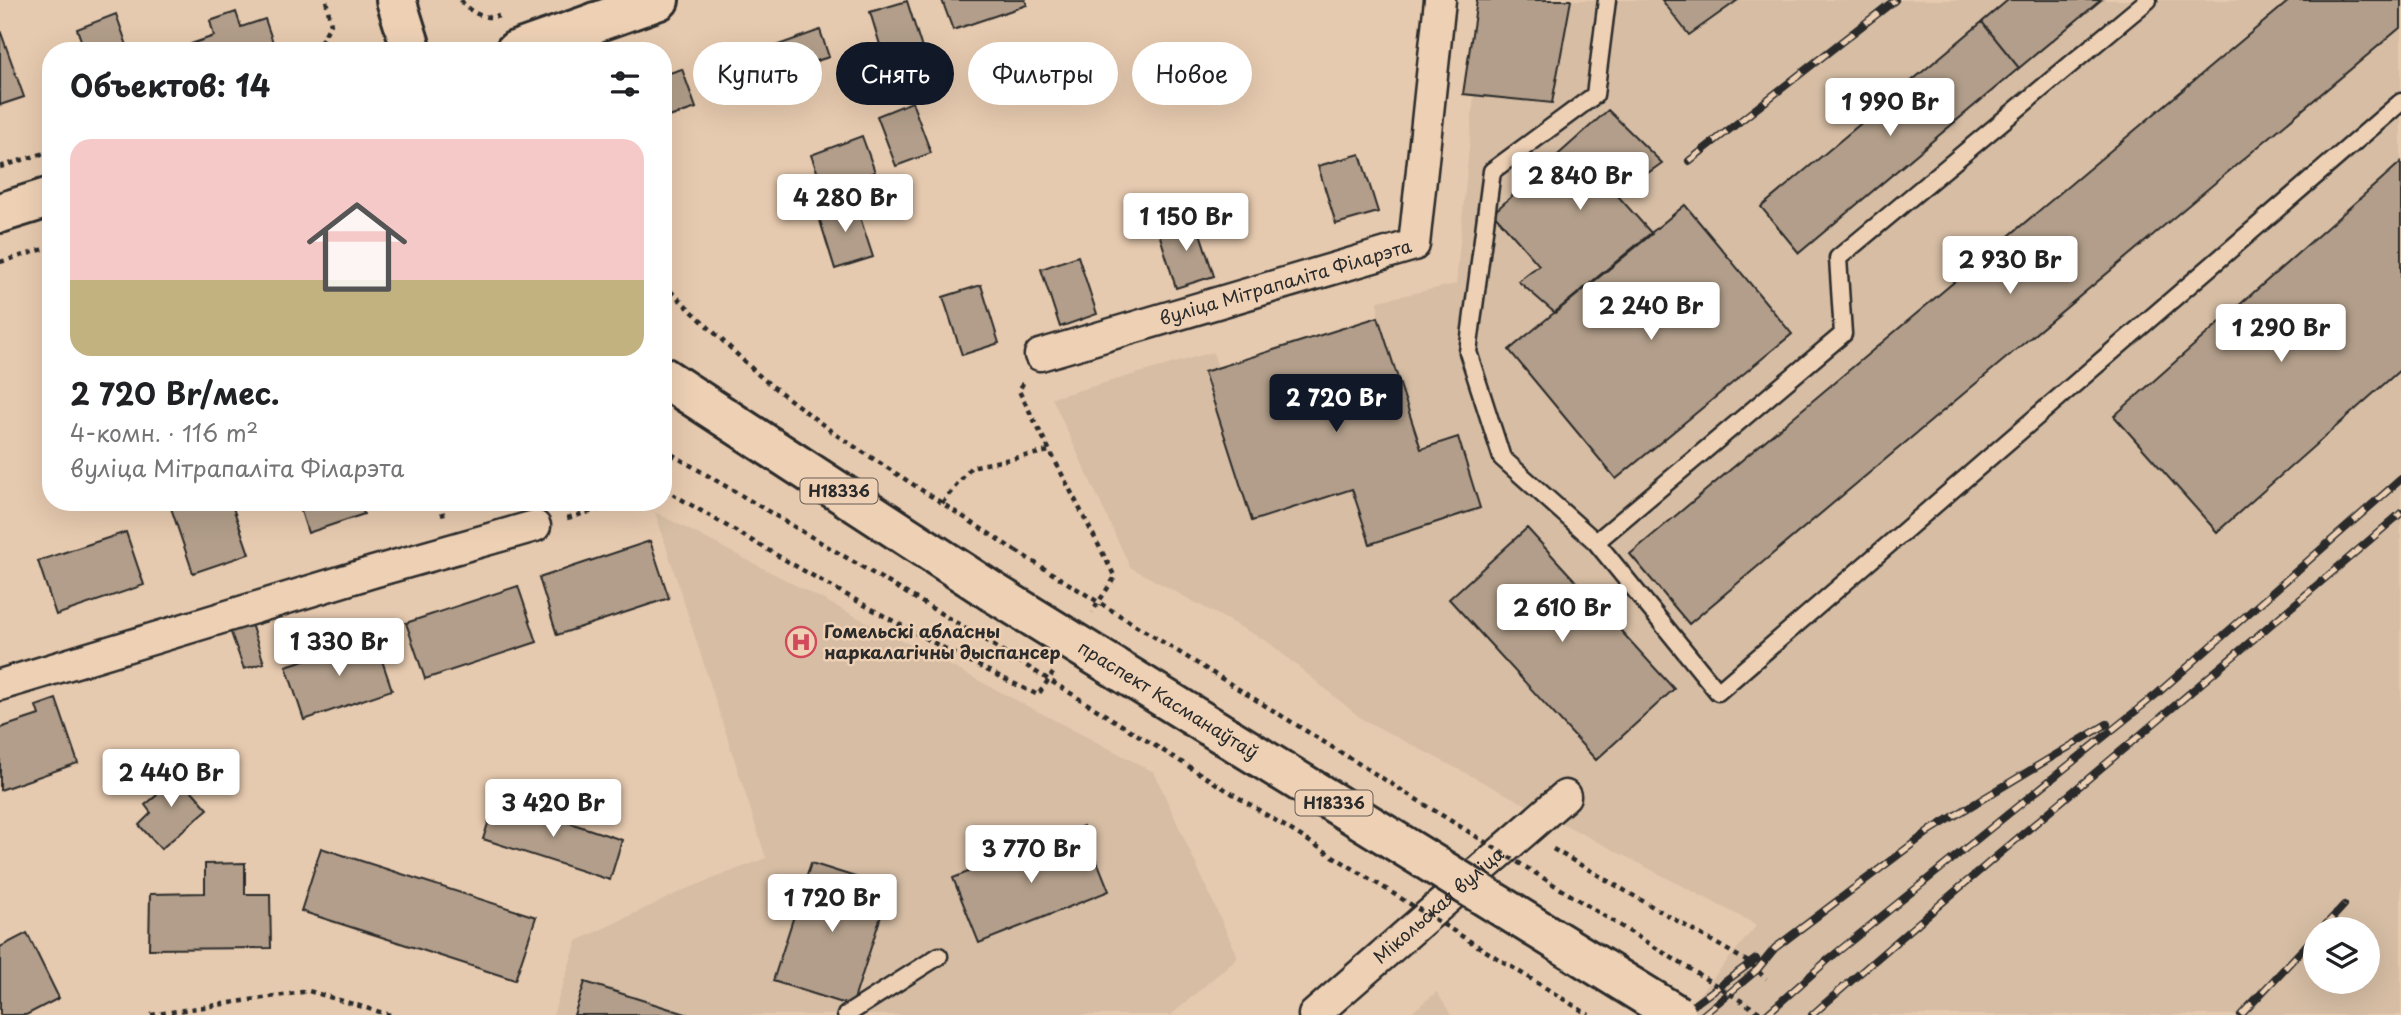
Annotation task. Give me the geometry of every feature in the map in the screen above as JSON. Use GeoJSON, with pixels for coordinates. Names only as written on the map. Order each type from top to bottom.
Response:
{"type":"FeatureCollection","features":[{"type":"Feature","properties":{"kind":"main road"},"geometry":{"type":"LineString","coordinates":[[397,0],[409,42]]}},
{"type":"Feature","properties":{"kind":"main road"},"geometry":{"type":"LineString","coordinates":[[539,42],[659,0]]}},
{"type":"Feature","properties":{"kind":"main road"},"geometry":{"type":"LineString","coordinates":[[570,42],[595,22]]}},
{"type":"Feature","properties":{"kind":"main road"},"geometry":{"type":"LineString","coordinates":[[0,213],[42,200]]}},
{"type":"Feature","properties":{"kind":"main road","name":"праспект Касманаўтаў"},"geometry":{"type":"LineString","coordinates":[[672,383],[992,591],[1677,1015]]}},
{"type":"Feature","properties":{"kind":"street","name":"вуліца Мітрапаліта Філарэта"},"geometry":{"type":"LineString","coordinates":[[1040,355],[1414,245],[1440,0]]}},
{"type":"Feature","properties":{"kind":"street"},"geometry":{"type":"LineString","coordinates":[[0,685],[535,526]]}},
{"type":"Feature","properties":{"kind":"street","name":"Мікольская вуліца"},"geometry":{"type":"LineString","coordinates":[[1314,1015],[1565,796]]}},
{"type":"Feature","properties":{"kind":"lane"},"geometry":{"type":"LineString","coordinates":[[1607,0],[1595,95],[1492,171],[1468,352],[1502,458],[1596,541],[1718,692],[2401,102]]}},
{"type":"Feature","properties":{"kind":"lane"},"geometry":{"type":"LineString","coordinates":[[1596,541],[1843,334],[1838,258],[2148,0]]}},
{"type":"Feature","properties":{"kind":"lane"},"geometry":{"type":"LineString","coordinates":[[846,1015],[939,956]]}},
{"type":"Feature","properties":{"kind":"path"},"geometry":{"type":"LineString","coordinates":[[321,42],[331,24],[326,0]]}},
{"type":"Feature","properties":{"kind":"path"},"geometry":{"type":"LineString","coordinates":[[461,0],[465,7],[475,13],[493,18],[503,15]]}},
{"type":"Feature","properties":{"kind":"path"},"geometry":{"type":"LineString","coordinates":[[0,167],[42,154]]}},
{"type":"Feature","properties":{"kind":"path"},"geometry":{"type":"LineString","coordinates":[[0,262],[42,250]]}},
{"type":"Feature","properties":{"kind":"path"},"geometry":{"type":"LineString","coordinates":[[672,291],[763,379],[835,434],[1016,551],[1764,1015]]}},
{"type":"Feature","properties":{"kind":"path"},"geometry":{"type":"LineString","coordinates":[[942,503],[971,467],[1049,451]]}},
{"type":"Feature","properties":{"kind":"path"},"geometry":{"type":"LineString","coordinates":[[672,454],[967,629],[1589,1015]]}},
{"type":"Feature","properties":{"kind":"path"},"geometry":{"type":"LineString","coordinates":[[535,526],[593,511]]}},
{"type":"Feature","properties":{"kind":"path"},"geometry":{"type":"LineString","coordinates":[[1524,832],[1750,963],[1766,979]]}},
{"type":"Feature","properties":{"kind":"path"},"geometry":{"type":"LineString","coordinates":[[151,1015],[309,991],[390,1015]]}},
{"type":"Feature","properties":{"kind":"shaded area"},"geometry":{"type":"Polygon","coordinates":[[[1477,0],[2401,0],[2401,1015],[1682,1015],[1757,925],[1362,719],[1268,642],[1130,567],[1052,398],[1213,352],[1218,368],[1378,317],[1378,301],[1456,284],[1474,96],[1463,94],[1477,0]]]}},
{"type":"Feature","properties":{"kind":"shaded area","name":"Гомельскі абласны наркалагічны дыспансер"},"geometry":{"type":"Polygon","coordinates":[[[655,512],[1154,772],[1238,957],[1171,1015],[553,1015],[577,941],[684,890],[766,858],[655,512]]]}},
{"type":"Feature","properties":{"kind":"shaded area"},"geometry":{"type":"Polygon","coordinates":[[[1437,992],[1451,1015],[1408,1015],[1437,992]]]}},
{"type":"Feature","properties":{"kind":"building"},"geometry":{"type":"Polygon","coordinates":[[[942,0],[1025,0],[1027,5],[953,30],[942,0]]]}},
{"type":"Feature","properties":{"kind":"building"},"geometry":{"type":"Polygon","coordinates":[[[1477,0],[1571,0],[1552,103],[1463,94],[1477,0]]]}},
{"type":"Feature","properties":{"kind":"building"},"geometry":{"type":"Polygon","coordinates":[[[1662,0],[1738,0],[1689,35],[1662,0]]]}},
{"type":"Feature","properties":{"kind":"building"},"geometry":{"type":"Polygon","coordinates":[[[2008,0],[2101,0],[2019,68],[1982,22],[2008,0]]]}},
{"type":"Feature","properties":{"kind":"building"},"geometry":{"type":"Polygon","coordinates":[[[2290,0],[2401,0],[2401,27],[1689,624],[1630,554],[2290,0]]]}},
{"type":"Feature","properties":{"kind":"building"},"geometry":{"type":"Polygon","coordinates":[[[907,1],[920,42],[879,42],[870,12],[907,1]]]}},
{"type":"Feature","properties":{"kind":"building"},"geometry":{"type":"Polygon","coordinates":[[[236,12],[241,27],[265,19],[273,42],[197,42],[214,36],[210,21],[236,12]]]}},
{"type":"Feature","properties":{"kind":"building"},"geometry":{"type":"Polygon","coordinates":[[[116,14],[126,42],[82,42],[77,29],[116,14]]]}},
{"type":"Feature","properties":{"kind":"building"},"geometry":{"type":"Polygon","coordinates":[[[1982,22],[2019,68],[1799,253],[1761,207],[1982,22]]]}},
{"type":"Feature","properties":{"kind":"building"},"geometry":{"type":"Polygon","coordinates":[[[0,30],[24,97],[0,105],[0,30]]]}},
{"type":"Feature","properties":{"kind":"building"},"geometry":{"type":"Polygon","coordinates":[[[820,30],[829,57],[822,59],[822,42],[786,42],[820,30]]]}},
{"type":"Feature","properties":{"kind":"building"},"geometry":{"type":"Polygon","coordinates":[[[682,69],[696,108],[672,116],[672,72],[682,69]]]}},
{"type":"Feature","properties":{"kind":"building"},"geometry":{"type":"Polygon","coordinates":[[[904,105],[913,105],[931,153],[896,166],[877,116],[904,105]]]}},
{"type":"Feature","properties":{"kind":"building"},"geometry":{"type":"Polygon","coordinates":[[[1608,110],[1662,163],[1617,195],[1652,234],[1555,313],[1518,281],[1539,265],[1493,213],[1608,110]]]}},
{"type":"Feature","properties":{"kind":"building"},"geometry":{"type":"Polygon","coordinates":[[[862,136],[875,172],[824,190],[811,155],[862,136]]]}},
{"type":"Feature","properties":{"kind":"building"},"geometry":{"type":"Polygon","coordinates":[[[1360,154],[1378,212],[1336,224],[1318,166],[1360,154]]]}},
{"type":"Feature","properties":{"kind":"building"},"geometry":{"type":"Polygon","coordinates":[[[2401,162],[2401,369],[2217,532],[2114,416],[2401,162]]]}},
{"type":"Feature","properties":{"kind":"building"},"geometry":{"type":"Polygon","coordinates":[[[854,199],[873,257],[835,269],[817,211],[854,199]]]}},
{"type":"Feature","properties":{"kind":"building"},"geometry":{"type":"Polygon","coordinates":[[[1685,205],[1792,334],[1616,479],[1509,350],[1685,205]]]}},
{"type":"Feature","properties":{"kind":"building"},"geometry":{"type":"Polygon","coordinates":[[[1195,218],[1214,276],[1176,288],[1158,230],[1195,218]]]}},
{"type":"Feature","properties":{"kind":"building"},"geometry":{"type":"Polygon","coordinates":[[[1078,256],[1097,314],[1060,327],[1041,269],[1078,256]]]}},
{"type":"Feature","properties":{"kind":"building"},"geometry":{"type":"Polygon","coordinates":[[[981,285],[999,343],[962,355],[943,297],[981,285]]]}},
{"type":"Feature","properties":{"kind":"building"},"geometry":{"type":"Polygon","coordinates":[[[1378,317],[1421,449],[1458,437],[1480,508],[1370,544],[1352,489],[1252,521],[1204,372],[1378,317]]]}},
{"type":"Feature","properties":{"kind":"building"},"geometry":{"type":"Polygon","coordinates":[[[172,511],[234,511],[249,554],[193,573],[172,511]]]}},
{"type":"Feature","properties":{"kind":"building"},"geometry":{"type":"Polygon","coordinates":[[[301,511],[363,511],[364,514],[308,533],[301,511]]]}},
{"type":"Feature","properties":{"kind":"building"},"geometry":{"type":"Polygon","coordinates":[[[1527,528],[1674,689],[1596,760],[1449,599],[1527,528]]]}},
{"type":"Feature","properties":{"kind":"building"},"geometry":{"type":"Polygon","coordinates":[[[126,532],[144,585],[56,615],[38,561],[126,532]]]}},
{"type":"Feature","properties":{"kind":"building"},"geometry":{"type":"Polygon","coordinates":[[[650,541],[669,598],[557,635],[539,578],[650,541]]]}},
{"type":"Feature","properties":{"kind":"building"},"geometry":{"type":"Polygon","coordinates":[[[518,586],[537,642],[425,679],[406,623],[518,586]]]}},
{"type":"Feature","properties":{"kind":"building"},"geometry":{"type":"Polygon","coordinates":[[[251,624],[264,663],[244,669],[230,630],[251,624]]]}},
{"type":"Feature","properties":{"kind":"building"},"geometry":{"type":"Polygon","coordinates":[[[374,637],[392,690],[304,720],[286,666],[374,637]]]}},
{"type":"Feature","properties":{"kind":"building"},"geometry":{"type":"Polygon","coordinates":[[[56,699],[78,763],[0,790],[0,728],[39,715],[36,706],[56,699]]]}},
{"type":"Feature","properties":{"kind":"building"},"geometry":{"type":"Polygon","coordinates":[[[169,770],[176,773],[208,809],[161,849],[139,825],[151,813],[145,805],[157,795],[152,789],[154,781],[169,770]]]}},
{"type":"Feature","properties":{"kind":"building"},"geometry":{"type":"Polygon","coordinates":[[[496,799],[622,840],[610,880],[483,839],[496,799]]]}},
{"type":"Feature","properties":{"kind":"building"},"geometry":{"type":"Polygon","coordinates":[[[1083,826],[1109,891],[979,943],[953,878],[1083,826]]]}},
{"type":"Feature","properties":{"kind":"building"},"geometry":{"type":"Polygon","coordinates":[[[321,848],[536,917],[515,980],[301,911],[321,848]]]}},
{"type":"Feature","properties":{"kind":"building"},"geometry":{"type":"Polygon","coordinates":[[[245,863],[245,894],[270,894],[271,948],[149,949],[150,894],[205,893],[205,864],[245,863]]]}},
{"type":"Feature","properties":{"kind":"building"},"geometry":{"type":"Polygon","coordinates":[[[811,863],[890,888],[852,1006],[773,981],[811,863]]]}},
{"type":"Feature","properties":{"kind":"building"},"geometry":{"type":"Polygon","coordinates":[[[27,933],[59,998],[26,1015],[0,1015],[0,947],[27,933]]]}},
{"type":"Feature","properties":{"kind":"building"},"geometry":{"type":"Polygon","coordinates":[[[585,982],[689,1015],[574,1015],[585,982]]]}},
{"type":"Feature","properties":{"kind":"railway"},"geometry":{"type":"LineString","coordinates":[[1689,161],[1895,0]]}},
{"type":"Feature","properties":{"kind":"railway"},"geometry":{"type":"LineString","coordinates":[[1766,1015],[1830,958],[2158,693],[2401,479]]}},
{"type":"Feature","properties":{"kind":"railway"},"geometry":{"type":"LineString","coordinates":[[1812,1015],[2401,513]]}},
{"type":"Feature","properties":{"kind":"railway"},"geometry":{"type":"LineString","coordinates":[[1703,1015],[1757,970],[1775,948],[1931,830],[2107,724]]}},
{"type":"Feature","properties":{"kind":"railway"},"geometry":{"type":"LineString","coordinates":[[2333,917],[2344,905]]}},
{"type":"Feature","properties":{"kind":"railway"},"geometry":{"type":"LineString","coordinates":[[2241,1015],[2303,949]]}},
{"type":"Feature","properties":{"kind":"railway"},"geometry":{"type":"LineString","coordinates":[[1680,1015],[1756,959]]}},
{"type":"Feature","properties":{"kind":"place","name":"Гомельскі абласны наркалагічны дыспансер"},"geometry":{"type":"Point","coordinates":[801,642]}}]}
